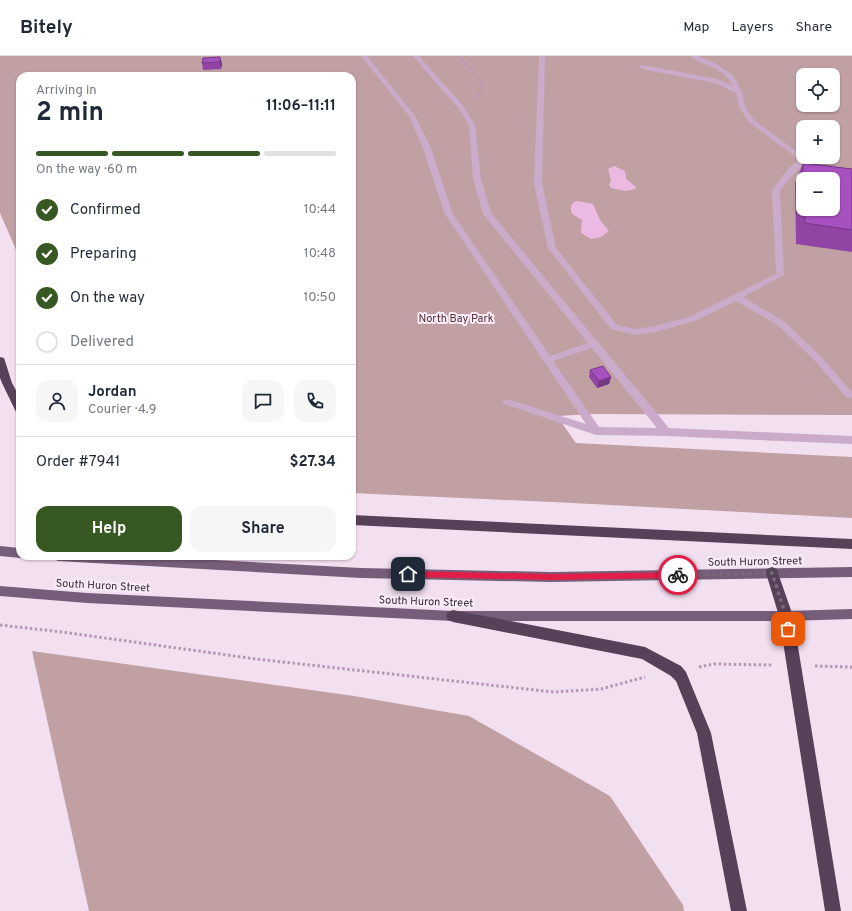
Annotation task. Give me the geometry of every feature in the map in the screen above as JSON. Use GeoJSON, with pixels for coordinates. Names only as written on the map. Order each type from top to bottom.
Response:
{"type":"FeatureCollection","features":[{"type":"Feature","properties":{"kind":"highway"},"geometry":{"type":"LineString","coordinates":[[0,361],[16,400]]}},
{"type":"Feature","properties":{"kind":"highway"},"geometry":{"type":"LineString","coordinates":[[356,520],[852,544]]}},
{"type":"Feature","properties":{"kind":"highway"},"geometry":{"type":"LineString","coordinates":[[772,573],[786,616],[833,911]]}},
{"type":"Feature","properties":{"kind":"highway"},"geometry":{"type":"LineString","coordinates":[[453,616],[645,653],[676,671],[681,677],[704,733],[739,911]]}},
{"type":"Feature","properties":{"kind":"main road"},"geometry":{"type":"LineString","coordinates":[[0,551],[16,553]]}},
{"type":"Feature","properties":{"kind":"main road","name":"South Huron Street"},"geometry":{"type":"LineString","coordinates":[[129,560],[361,573],[552,577],[852,572]]}},
{"type":"Feature","properties":{"kind":"main road","name":"South Huron Street"},"geometry":{"type":"LineString","coordinates":[[0,591],[55,596],[453,616],[786,616],[852,614]]}},
{"type":"Feature","properties":{"kind":"lane"},"geometry":{"type":"LineString","coordinates":[[364,56],[412,116],[427,148],[449,214],[596,431]]}},
{"type":"Feature","properties":{"kind":"lane"},"geometry":{"type":"LineString","coordinates":[[416,56],[456,102],[472,125],[477,179],[487,214],[666,432]]}},
{"type":"Feature","properties":{"kind":"lane"},"geometry":{"type":"LineString","coordinates":[[542,56],[538,183],[552,248],[614,327],[635,332],[655,329],[692,319],[780,275],[776,190],[792,170],[804,160],[751,121],[742,107],[739,92],[730,76],[712,64],[693,56]]}},
{"type":"Feature","properties":{"kind":"lane"},"geometry":{"type":"LineString","coordinates":[[642,67],[717,81],[739,92]]}},
{"type":"Feature","properties":{"kind":"lane"},"geometry":{"type":"LineString","coordinates":[[736,297],[782,324],[820,361],[849,395],[852,396]]}},
{"type":"Feature","properties":{"kind":"lane"},"geometry":{"type":"LineString","coordinates":[[547,360],[594,344]]}},
{"type":"Feature","properties":{"kind":"lane"},"geometry":{"type":"LineString","coordinates":[[507,402],[596,431],[666,432],[852,440]]}},
{"type":"Feature","properties":{"kind":"path"},"geometry":{"type":"LineString","coordinates":[[456,102],[469,100],[484,92],[482,81],[458,56]]}},
{"type":"Feature","properties":{"kind":"path"},"geometry":{"type":"LineString","coordinates":[[0,625],[62,632],[256,659],[553,692],[601,689],[637,679]]}},
{"type":"Feature","properties":{"kind":"path"},"geometry":{"type":"LineString","coordinates":[[714,664],[761,665]]}},
{"type":"Feature","properties":{"kind":"path"},"geometry":{"type":"LineString","coordinates":[[831,666],[852,667]]}},
{"type":"Feature","properties":{"kind":"green space","name":"North Bay Park"},"geometry":{"type":"Polygon","coordinates":[[[0,56],[852,56],[852,415],[593,414],[557,416],[576,443],[852,457],[852,518],[356,493],[356,72],[16,72],[16,250],[0,213],[0,56]]]}},
{"type":"Feature","properties":{"kind":"green space"},"geometry":{"type":"Polygon","coordinates":[[[32,651],[354,696],[469,716],[610,796],[683,905],[684,911],[89,911],[32,651]]]}},
{"type":"Feature","properties":{"kind":"sand"},"geometry":{"type":"Polygon","coordinates":[[[614,166],[625,171],[626,179],[636,187],[635,189],[626,191],[611,188],[609,185],[611,180],[608,169],[614,166]]]}},
{"type":"Feature","properties":{"kind":"sand"},"geometry":{"type":"Polygon","coordinates":[[[577,201],[593,204],[600,220],[609,231],[601,237],[591,239],[581,233],[582,220],[572,214],[571,209],[572,204],[577,201]]]}},
{"type":"Feature","properties":{"kind":"building"},"geometry":{"type":"Polygon","coordinates":[[[220,57],[220,62],[202,63],[203,58],[220,57]]]}},
{"type":"Feature","properties":{"kind":"building"},"geometry":{"type":"Polygon","coordinates":[[[803,164],[852,169],[852,230],[805,223],[805,216],[840,216],[840,172],[803,172],[803,164]]]}},
{"type":"Feature","properties":{"kind":"building"},"geometry":{"type":"Polygon","coordinates":[[[603,366],[611,377],[599,381],[590,370],[603,366]]]}},
{"type":"Feature","properties":{"kind":"way so far"},"geometry":{"type":"LineString","coordinates":[[678,575],[772,573],[786,616],[788,629]]}},
{"type":"Feature","properties":{"kind":"route"},"geometry":{"type":"LineString","coordinates":[[408,574],[552,577],[678,575]]}}]}
